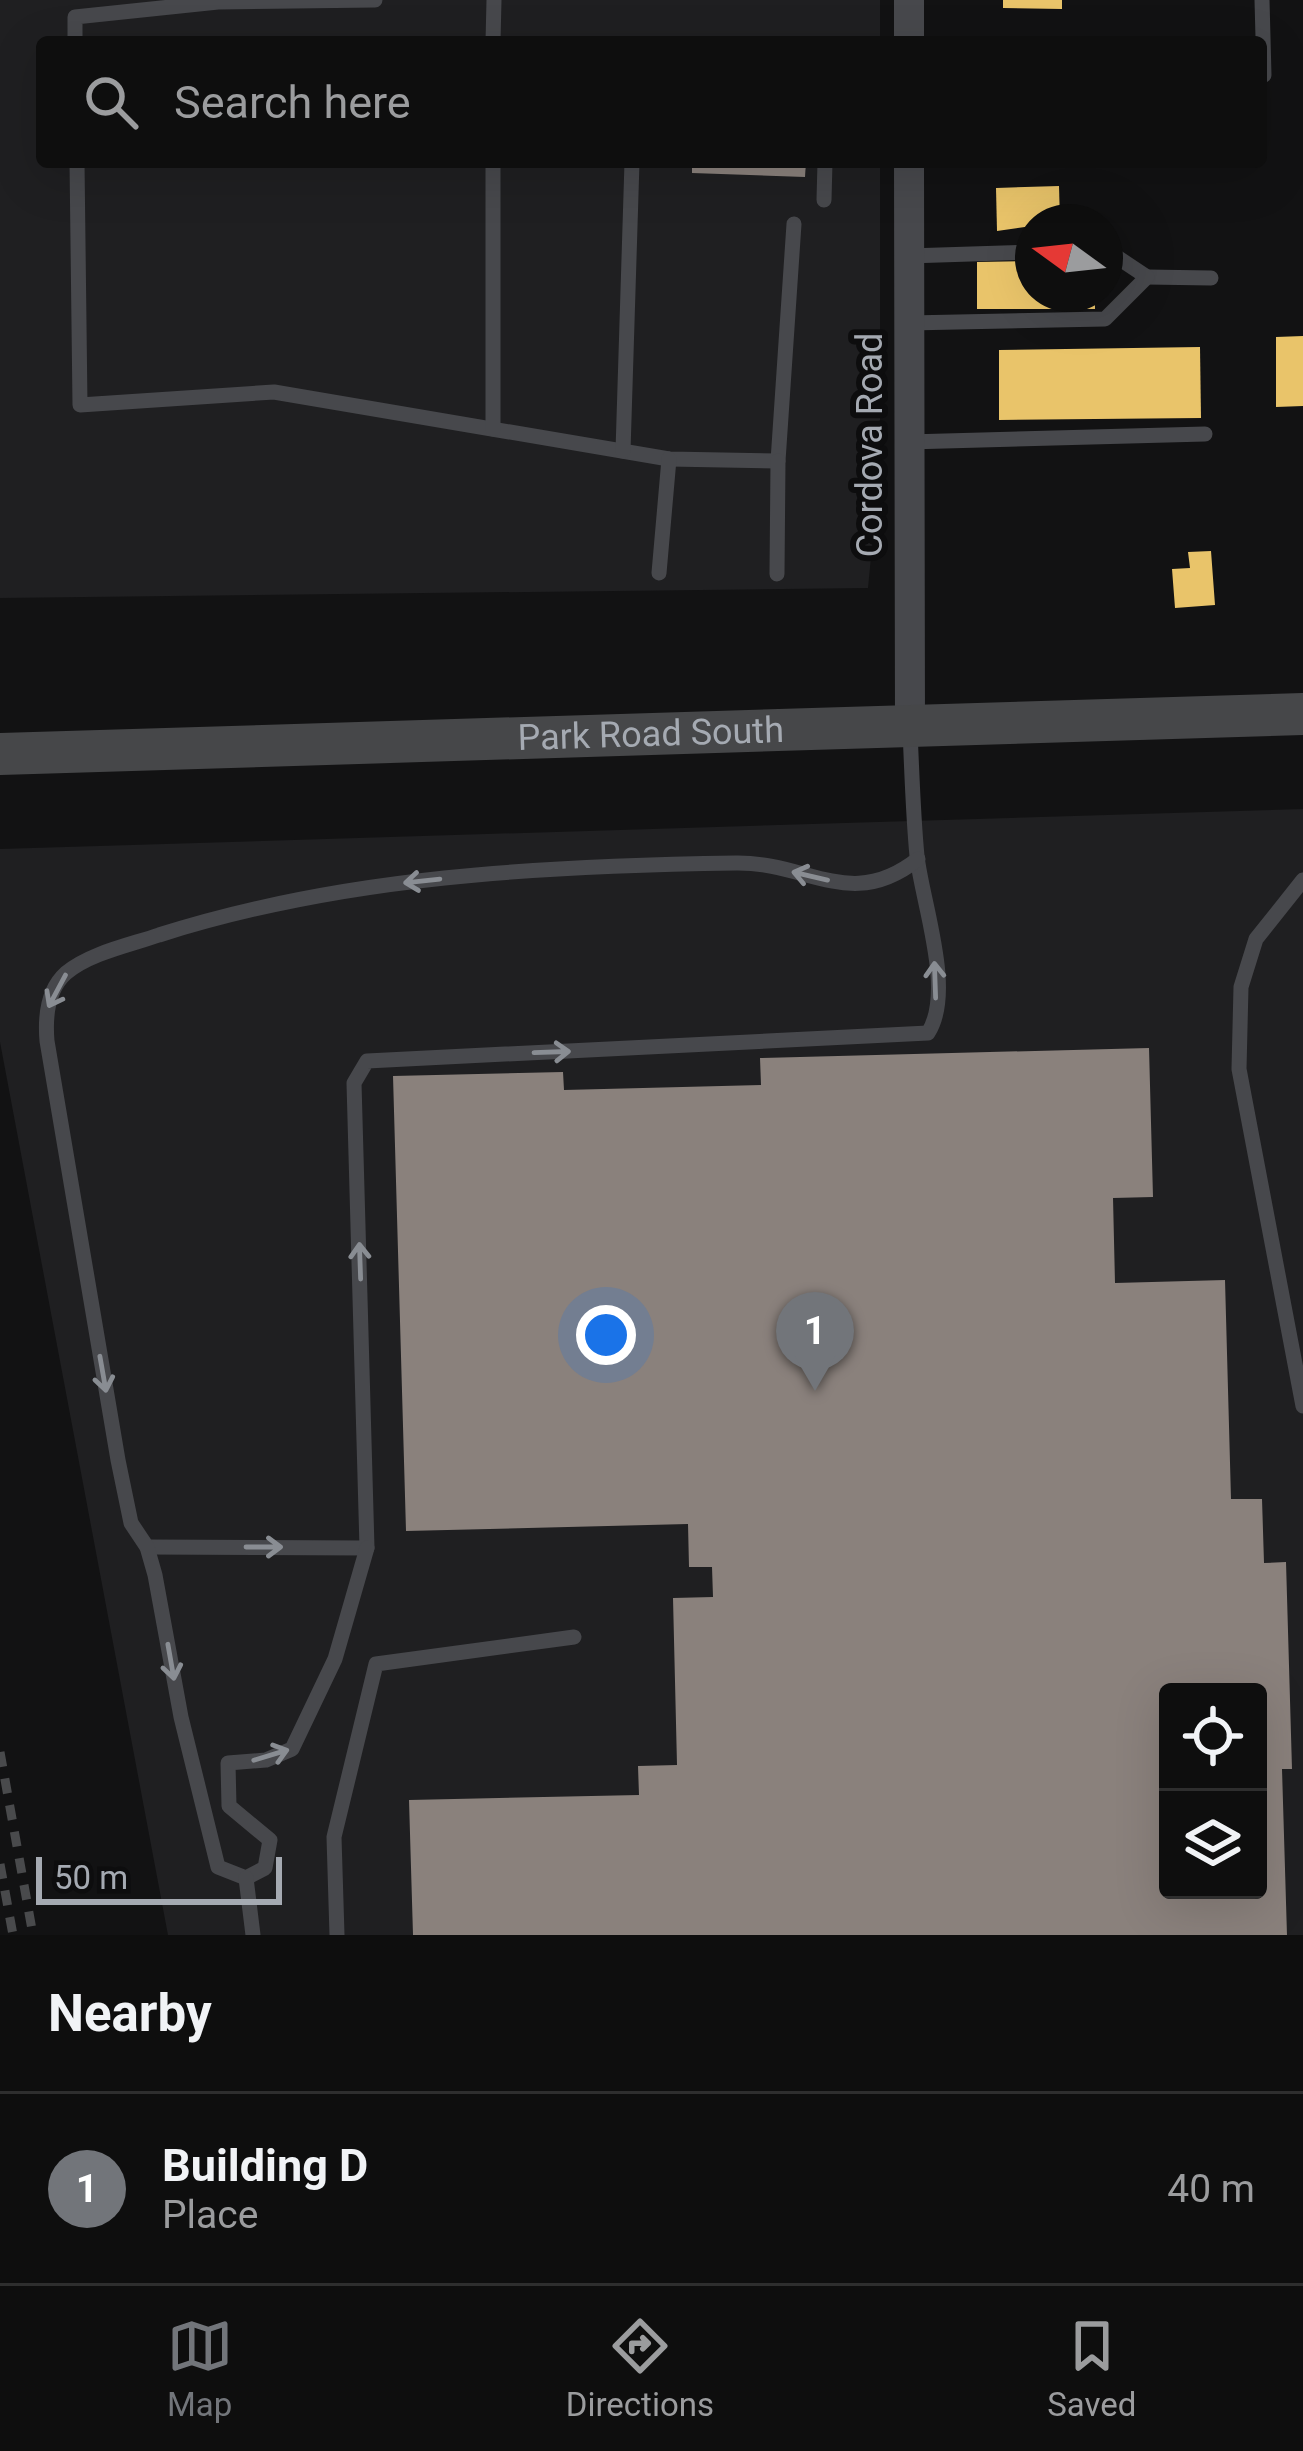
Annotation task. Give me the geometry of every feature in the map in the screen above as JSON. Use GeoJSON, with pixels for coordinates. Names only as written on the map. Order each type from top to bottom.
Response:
{"type":"FeatureCollection","features":[{"type":"Feature","properties":{"kind":"main road","name":"Park Road South"},"geometry":{"type":"LineString","coordinates":[[2,754],[1303,714]]}},
{"type":"Feature","properties":{"kind":"street"},"geometry":{"type":"LineString","coordinates":[[909,0],[909,36]]}},
{"type":"Feature","properties":{"kind":"street","name":"Cordova Road"},"geometry":{"type":"LineString","coordinates":[[909,168],[910,728]]}},
{"type":"Feature","properties":{"kind":"lane"},"geometry":{"type":"LineString","coordinates":[[75,8],[375,0]]}},
{"type":"Feature","properties":{"kind":"lane"},"geometry":{"type":"LineString","coordinates":[[494,0],[494,36]]}},
{"type":"Feature","properties":{"kind":"lane"},"geometry":{"type":"LineString","coordinates":[[1262,0],[1263,36]]}},
{"type":"Feature","properties":{"kind":"lane"},"geometry":{"type":"LineString","coordinates":[[76,168],[80,405],[274,392],[668,460],[778,460]]}},
{"type":"Feature","properties":{"kind":"lane"},"geometry":{"type":"LineString","coordinates":[[493,168],[493,429]]}},
{"type":"Feature","properties":{"kind":"lane"},"geometry":{"type":"LineString","coordinates":[[623,451],[632,168]]}},
{"type":"Feature","properties":{"kind":"lane"},"geometry":{"type":"LineString","coordinates":[[824,200],[825,168]]}},
{"type":"Feature","properties":{"kind":"lane"},"geometry":{"type":"LineString","coordinates":[[777,574],[778,460],[794,224]]}},
{"type":"Feature","properties":{"kind":"lane"},"geometry":{"type":"LineString","coordinates":[[908,256],[1015,253]]}},
{"type":"Feature","properties":{"kind":"lane"},"geometry":{"type":"LineString","coordinates":[[1123,261],[1147,278],[1211,278]]}},
{"type":"Feature","properties":{"kind":"lane"},"geometry":{"type":"LineString","coordinates":[[909,323],[1105,319],[1147,278]]}},
{"type":"Feature","properties":{"kind":"lane"},"geometry":{"type":"LineString","coordinates":[[908,442],[1205,434]]}},
{"type":"Feature","properties":{"kind":"lane"},"geometry":{"type":"LineString","coordinates":[[659,573],[668,460]]}},
{"type":"Feature","properties":{"kind":"lane"},"geometry":{"type":"LineString","coordinates":[[910,728],[917,859],[932,925],[936,1010],[928,1033],[375,1059],[361,1065],[354,1083],[368,1548],[335,1659],[292,1749],[266,1760],[228,1763],[230,1806],[270,1840],[265,1868],[246,1878],[218,1867],[148,1547],[131,1522],[118,1460],[47,1041],[49,1005],[68,972],[225,914],[378,886],[745,863],[868,887],[897,875],[917,859]]}},
{"type":"Feature","properties":{"kind":"lane"},"geometry":{"type":"LineString","coordinates":[[1303,880],[1256,939],[1241,987],[1239,1070],[1303,1406]]}},
{"type":"Feature","properties":{"kind":"lane"},"geometry":{"type":"LineString","coordinates":[[148,1547],[368,1548]]}},
{"type":"Feature","properties":{"kind":"lane"},"geometry":{"type":"LineString","coordinates":[[337,1935],[334,1837],[376,1664],[574,1637]]}},
{"type":"Feature","properties":{"kind":"lane"},"geometry":{"type":"LineString","coordinates":[[246,1878],[253,1935]]}},
{"type":"Feature","properties":{"kind":"shaded area"},"geometry":{"type":"Polygon","coordinates":[[[0,0],[880,0],[880,36],[36,36],[36,168],[880,168],[880,464],[868,588],[0,598],[0,0]]]}},
{"type":"Feature","properties":{"kind":"shaded area"},"geometry":{"type":"Polygon","coordinates":[[[1303,809],[1303,1935],[168,1935],[0,1042],[0,849],[1303,809]]]}},
{"type":"Feature","properties":{"kind":"building: Homes"},"geometry":{"type":"Polygon","coordinates":[[[1003,0],[1062,0],[1062,9],[1003,8],[1003,0]]]}},
{"type":"Feature","properties":{"kind":"building: Homes"},"geometry":{"type":"Polygon","coordinates":[[[1059,186],[1060,204],[1015,204],[1015,228],[997,231],[996,188],[1059,186]]]}},
{"type":"Feature","properties":{"kind":"building: Homes"},"geometry":{"type":"Polygon","coordinates":[[[1015,261],[1015,309],[977,309],[977,262],[1015,261]]]}},
{"type":"Feature","properties":{"kind":"building: Homes"},"geometry":{"type":"Polygon","coordinates":[[[1303,336],[1303,406],[1276,407],[1276,337],[1303,336]]]}},
{"type":"Feature","properties":{"kind":"building: Homes"},"geometry":{"type":"Polygon","coordinates":[[[1200,347],[1201,418],[999,420],[999,350],[1200,347]]]}},
{"type":"Feature","properties":{"kind":"building: Homes"},"geometry":{"type":"Polygon","coordinates":[[[1211,551],[1215,605],[1175,608],[1172,569],[1190,568],[1188,552],[1211,551]]]}},
{"type":"Feature","properties":{"kind":"building: Industry"},"geometry":{"type":"Polygon","coordinates":[[[692,168],[806,168],[805,177],[692,173],[692,168]]]}},
{"type":"Feature","properties":{"kind":"building: Industry"},"geometry":{"type":"Polygon","coordinates":[[[1149,1048],[1153,1197],[1113,1198],[1115,1283],[1225,1280],[1231,1499],[1262,1499],[1264,1563],[1286,1562],[1292,1769],[1282,1769],[1287,1935],[413,1935],[409,1800],[639,1795],[638,1766],[677,1765],[673,1598],[713,1597],[712,1567],[689,1567],[688,1524],[406,1531],[393,1076],[563,1072],[564,1090],[761,1085],[760,1058],[1149,1048]]]}},
{"type":"Feature","properties":{"kind":"railway"},"geometry":{"type":"LineString","coordinates":[[0,1752],[33,1935]]}},
{"type":"Feature","properties":{"kind":"railway"},"geometry":{"type":"LineString","coordinates":[[0,1864],[13,1935]]}},
{"type":"Feature","properties":{"kind":"place","name":"Building D"},"geometry":{"type":"Point","coordinates":[815,1391]}}]}
